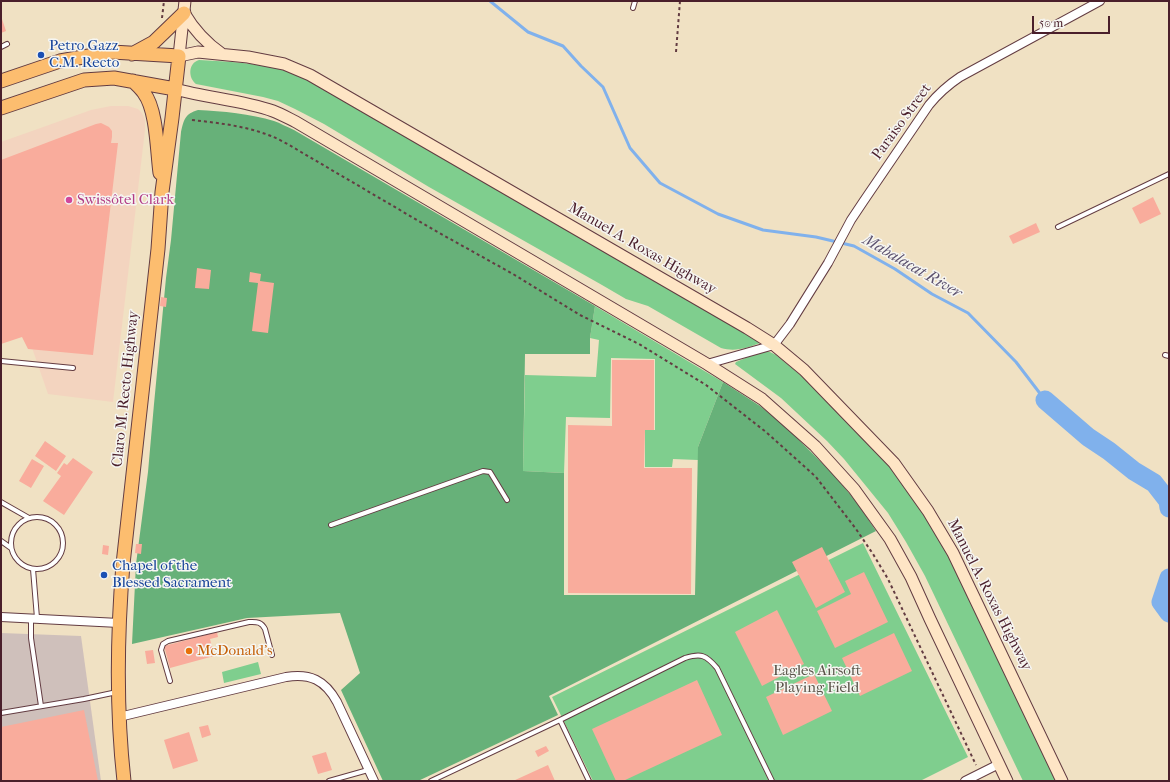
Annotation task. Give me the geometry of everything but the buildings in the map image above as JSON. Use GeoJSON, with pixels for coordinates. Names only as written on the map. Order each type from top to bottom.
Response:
{"type":"FeatureCollection","features":[{"type":"Feature","properties":{"kind":"main road"},"geometry":{"type":"LineString","coordinates":[[132,54],[154,42],[185,7],[199,35],[210,46],[222,54]]}},
{"type":"Feature","properties":{"kind":"main road","name":"Claro M. Recto Highway"},"geometry":{"type":"LineString","coordinates":[[124,781],[118,692],[119,623],[123,564],[158,249],[162,192],[185,7]]}},
{"type":"Feature","properties":{"kind":"main road","name":"Manuel A. Roxas Highway"},"geometry":{"type":"LineString","coordinates":[[1,81],[60,61],[112,52],[179,56],[198,52],[248,57],[284,64],[310,75],[774,345],[804,370],[894,463],[928,511],[953,553],[1062,781]]}},
{"type":"Feature","properties":{"kind":"main road"},"geometry":{"type":"LineString","coordinates":[[1,108],[84,80],[114,78],[175,89],[194,95],[274,111],[296,122],[708,364],[762,399],[815,446],[854,489],[890,540],[911,577],[1007,781]]}},
{"type":"Feature","properties":{"kind":"main road"},"geometry":{"type":"LineString","coordinates":[[133,81],[144,93],[153,115],[162,192]]}},
{"type":"Feature","properties":{"kind":"street","name":"Paraiso Street"},"geometry":{"type":"LineString","coordinates":[[774,345],[790,324],[828,263],[851,220],[938,94],[960,77],[1100,1]]}},
{"type":"Feature","properties":{"kind":"street"},"geometry":{"type":"LineString","coordinates":[[708,364],[774,345]]}},
{"type":"Feature","properties":{"kind":"street"},"geometry":{"type":"LineString","coordinates":[[1,617],[119,623]]}},
{"type":"Feature","properties":{"kind":"street"},"geometry":{"type":"LineString","coordinates":[[119,717],[295,675],[313,678],[332,692],[374,781]]}},
{"type":"Feature","properties":{"kind":"street"},"geometry":{"type":"LineString","coordinates":[[965,781],[999,764]]}},
{"type":"Feature","properties":{"kind":"lane"},"geometry":{"type":"LineString","coordinates":[[633,8],[635,1]]}},
{"type":"Feature","properties":{"kind":"lane"},"geometry":{"type":"LineString","coordinates":[[1,46],[7,44]]}},
{"type":"Feature","properties":{"kind":"lane"},"geometry":{"type":"LineString","coordinates":[[1058,227],[1169,174]]}},
{"type":"Feature","properties":{"kind":"lane"},"geometry":{"type":"LineString","coordinates":[[1,361],[74,368]]}},
{"type":"Feature","properties":{"kind":"lane"},"geometry":{"type":"LineString","coordinates":[[331,525],[483,471],[490,472],[507,500]]}},
{"type":"Feature","properties":{"kind":"lane"},"geometry":{"type":"LineString","coordinates":[[1,502],[29,518],[46,519],[59,529],[63,545],[61,554],[50,566],[41,569],[33,569],[19,562],[14,556],[11,548],[13,533],[17,526],[29,518]]}},
{"type":"Feature","properties":{"kind":"lane"},"geometry":{"type":"LineString","coordinates":[[1,541],[11,548]]}},
{"type":"Feature","properties":{"kind":"lane"},"geometry":{"type":"LineString","coordinates":[[33,569],[34,618],[31,638],[41,706]]}},
{"type":"Feature","properties":{"kind":"lane"},"geometry":{"type":"LineString","coordinates":[[170,681],[161,650],[163,644],[168,641],[248,622],[258,622],[263,625],[265,629],[272,655]]}},
{"type":"Feature","properties":{"kind":"lane"},"geometry":{"type":"LineString","coordinates":[[431,781],[560,720],[684,658],[701,655],[707,658],[717,668],[772,781]]}},
{"type":"Feature","properties":{"kind":"lane"},"geometry":{"type":"LineString","coordinates":[[1,713],[118,692]]}},
{"type":"Feature","properties":{"kind":"lane"},"geometry":{"type":"LineString","coordinates":[[560,720],[589,781]]}},
{"type":"Feature","properties":{"kind":"lane"},"geometry":{"type":"LineString","coordinates":[[329,781],[369,770]]}},
{"type":"Feature","properties":{"kind":"path"},"geometry":{"type":"LineString","coordinates":[[676,52],[680,1]]}},
{"type":"Feature","properties":{"kind":"path"},"geometry":{"type":"LineString","coordinates":[[192,120],[231,125],[272,136],[513,274],[580,315],[639,344],[706,385],[766,432],[816,477],[856,529],[873,554],[893,591],[980,774]]}},
{"type":"Feature","properties":{"kind":"shaded area","name":"Swissôtel Clark"},"geometry":{"type":"Polygon","coordinates":[[[111,106],[128,106],[138,109],[142,113],[145,120],[113,402],[48,394],[1,258],[1,142],[91,110],[111,106]]]}},
{"type":"Feature","properties":{"kind":"shaded area"},"geometry":{"type":"Polygon","coordinates":[[[1,633],[81,636],[101,781],[1,781],[1,633]]]}},
{"type":"Feature","properties":{"kind":"green space"},"geometry":{"type":"Polygon","coordinates":[[[199,60],[237,62],[274,68],[299,75],[742,331],[760,343],[746,348],[721,348],[648,306],[626,299],[429,187],[324,124],[295,109],[278,101],[263,97],[196,84],[193,81],[190,71],[193,64],[199,60]]]}},
{"type":"Feature","properties":{"kind":"green space"},"geometry":{"type":"Polygon","coordinates":[[[198,110],[256,116],[274,121],[294,130],[595,306],[590,338],[590,354],[525,354],[523,471],[564,473],[564,595],[695,595],[698,447],[723,382],[760,406],[784,425],[835,476],[858,504],[876,531],[549,696],[558,715],[418,781],[383,781],[341,690],[360,673],[340,613],[247,618],[132,644],[136,564],[148,472],[181,132],[188,115],[198,110]]]}},
{"type":"Feature","properties":{"kind":"green space"},"geometry":{"type":"Polygon","coordinates":[[[595,306],[723,382],[698,447],[698,460],[673,459],[672,467],[645,467],[645,430],[655,430],[655,359],[611,358],[610,418],[566,417],[564,473],[523,471],[525,375],[596,377],[599,340],[590,338],[595,306]]]}},
{"type":"Feature","properties":{"kind":"green space"},"geometry":{"type":"Polygon","coordinates":[[[764,351],[776,355],[810,383],[889,463],[932,525],[954,565],[1057,781],[1023,781],[925,576],[888,513],[844,459],[827,441],[781,398],[735,364],[736,362],[764,351]]]}},
{"type":"Feature","properties":{"kind":"green space","name":"Eagles Airsoft Playing Field"},"geometry":{"type":"Polygon","coordinates":[[[863,543],[968,757],[920,781],[593,781],[552,697],[863,543]]]}},
{"type":"Feature","properties":{"kind":"green space"},"geometry":{"type":"Polygon","coordinates":[[[258,662],[261,674],[224,683],[222,672],[258,662]]]}},
{"type":"Feature","properties":{"kind":"waterway","name":"Mabalacat River"},"geometry":{"type":"LineString","coordinates":[[490,1],[528,32],[563,46],[603,87],[630,148],[660,183],[718,214],[763,230],[816,237],[854,246],[895,269],[932,294],[968,313],[1016,362],[1045,400]]}},
{"type":"Feature","properties":{"kind":"waterway"},"geometry":{"type":"LineString","coordinates":[[1045,400],[1088,437],[1109,451],[1134,471],[1154,483],[1168,501],[1169,508]]}},
{"type":"Feature","properties":{"kind":"waterway"},"geometry":{"type":"LineString","coordinates":[[1169,578],[1161,602],[1169,613]]}},
{"type":"Feature","properties":{"kind":"place","name":"Petro Gazz C.M. Recto"},"geometry":{"type":"Point","coordinates":[41,55]}},
{"type":"Feature","properties":{"kind":"place","name":"Swissôtel Clark"},"geometry":{"type":"Point","coordinates":[69,200]}},
{"type":"Feature","properties":{"kind":"place","name":"Chapel of the Blessed Sacrament"},"geometry":{"type":"Point","coordinates":[104,575]}},
{"type":"Feature","properties":{"kind":"place","name":"McDonald's"},"geometry":{"type":"Point","coordinates":[189,651]}}]}
